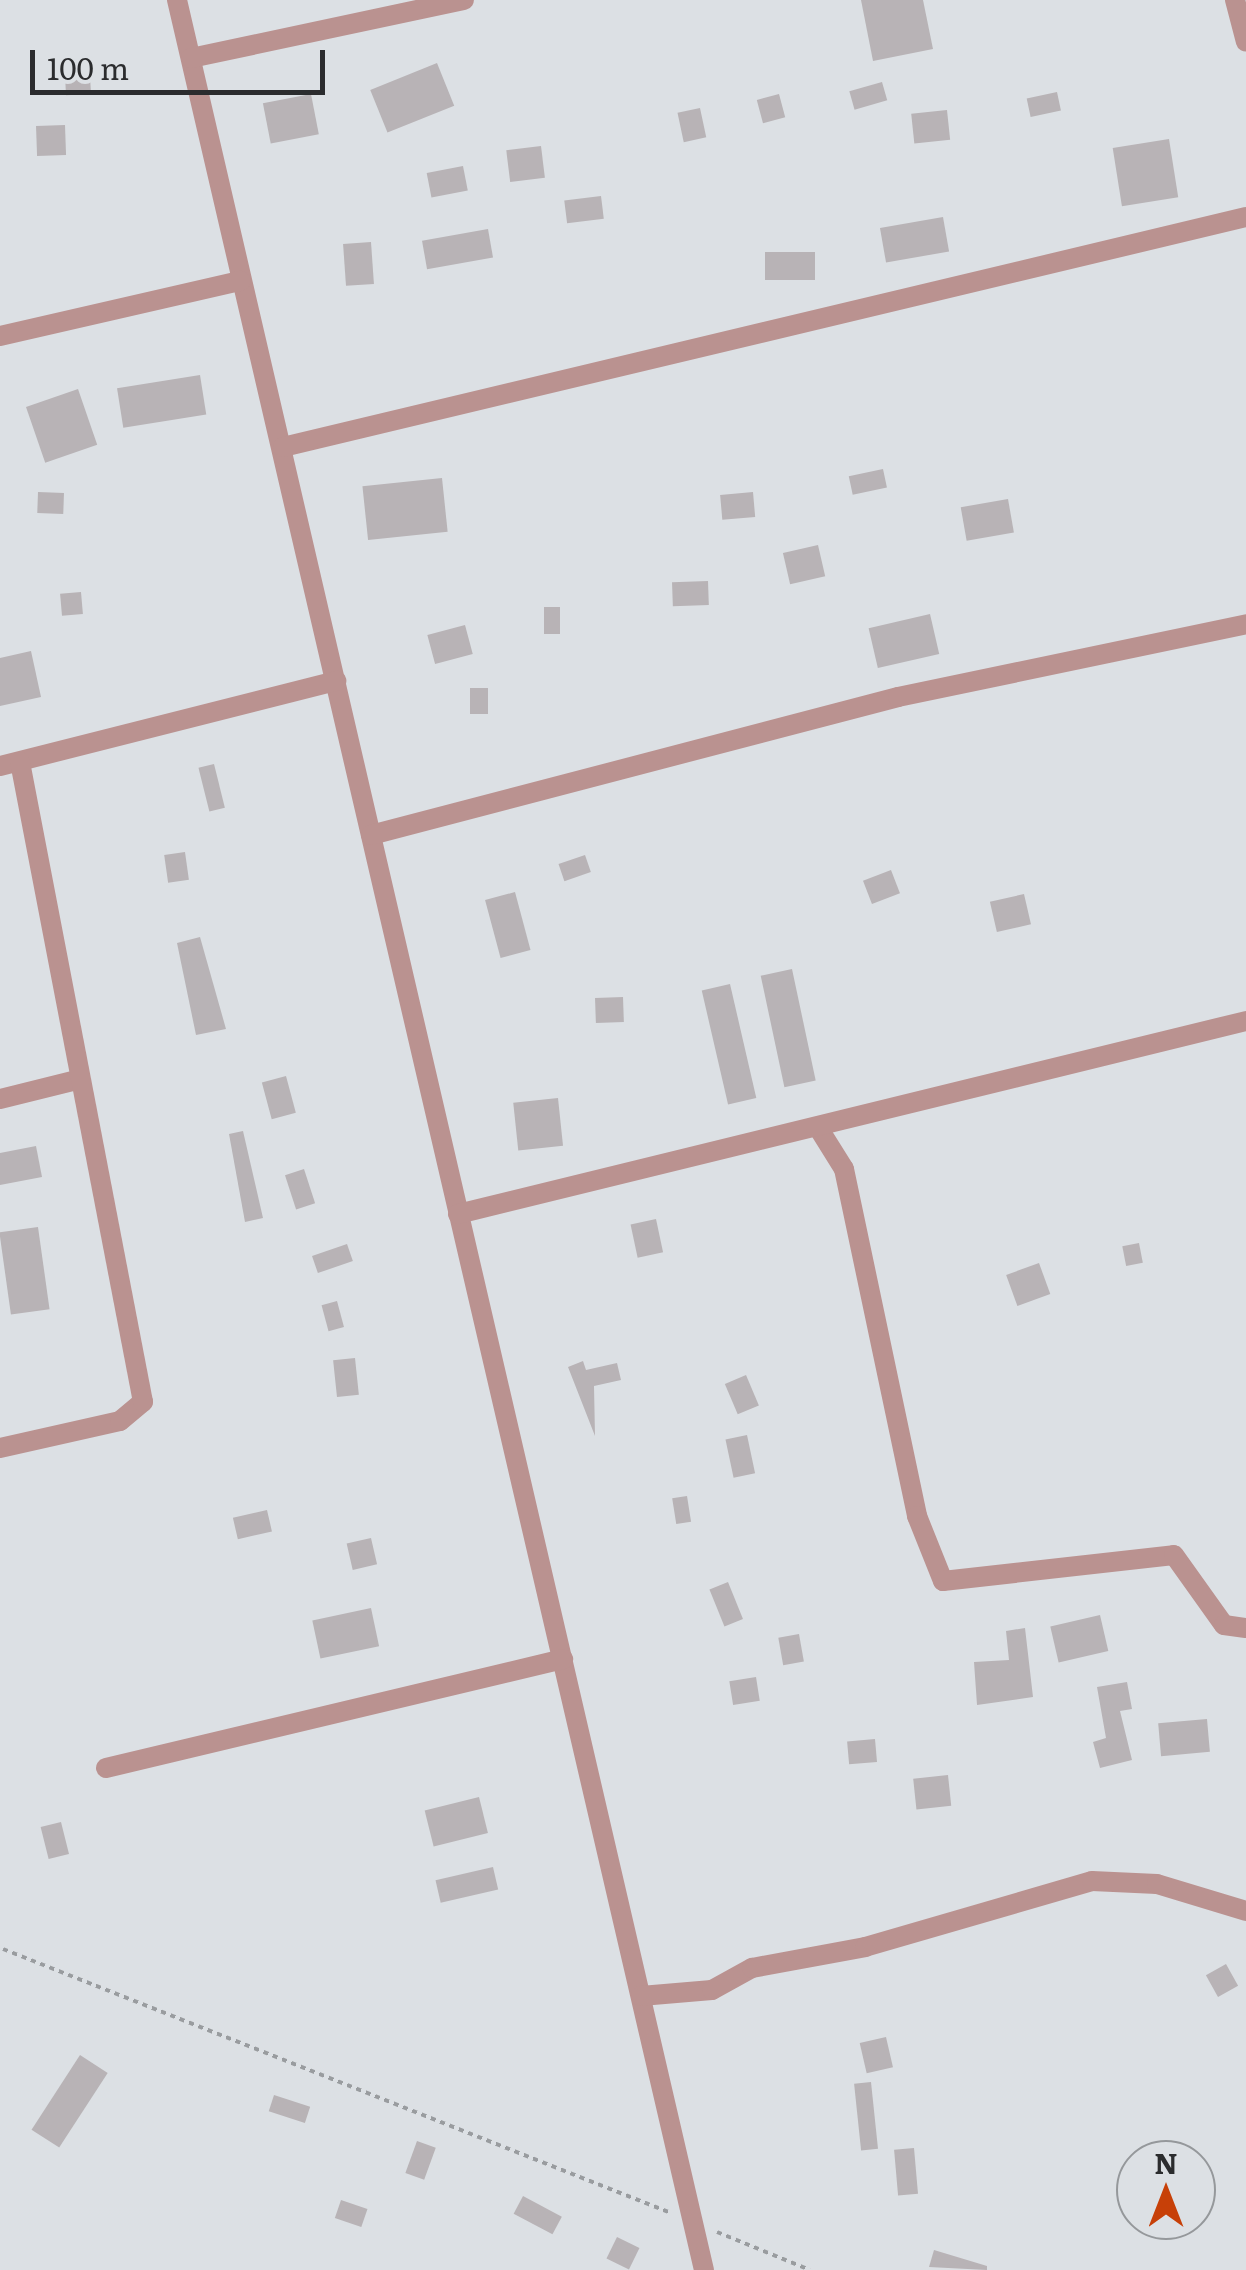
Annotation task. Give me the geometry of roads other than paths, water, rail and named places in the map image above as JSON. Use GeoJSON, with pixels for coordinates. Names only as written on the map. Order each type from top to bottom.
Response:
{"type":"FeatureCollection","features":[{"type":"Feature","properties":{"kind":"street"},"geometry":{"type":"LineString","coordinates":[[177,0],[704,2270]]}},
{"type":"Feature","properties":{"kind":"street"},"geometry":{"type":"LineString","coordinates":[[191,58],[464,0]]}},
{"type":"Feature","properties":{"kind":"street"},"geometry":{"type":"LineString","coordinates":[[1235,0],[1246,42]]}},
{"type":"Feature","properties":{"kind":"street"},"geometry":{"type":"LineString","coordinates":[[283,448],[1246,218]]}},
{"type":"Feature","properties":{"kind":"street"},"geometry":{"type":"LineString","coordinates":[[0,336],[241,281]]}},
{"type":"Feature","properties":{"kind":"street"},"geometry":{"type":"LineString","coordinates":[[372,835],[898,697],[1246,624]]}},
{"type":"Feature","properties":{"kind":"street"},"geometry":{"type":"LineString","coordinates":[[0,1448],[120,1421],[143,1402],[142,1362],[10,764],[336,681]]}},
{"type":"Feature","properties":{"kind":"street"},"geometry":{"type":"LineString","coordinates":[[458,1214],[820,1129],[1246,1021]]}},
{"type":"Feature","properties":{"kind":"street"},"geometry":{"type":"LineString","coordinates":[[0,1098],[77,1080]]}},
{"type":"Feature","properties":{"kind":"street"},"geometry":{"type":"LineString","coordinates":[[820,1129],[844,1169],[917,1516],[943,1581],[1174,1555],[1224,1625],[1246,1628]]}},
{"type":"Feature","properties":{"kind":"street"},"geometry":{"type":"LineString","coordinates":[[106,1768],[563,1659]]}},
{"type":"Feature","properties":{"kind":"street"},"geometry":{"type":"LineString","coordinates":[[641,1996],[712,1990],[752,1968],[865,1947],[1092,1881],[1157,1884],[1246,1912]]}}]}
